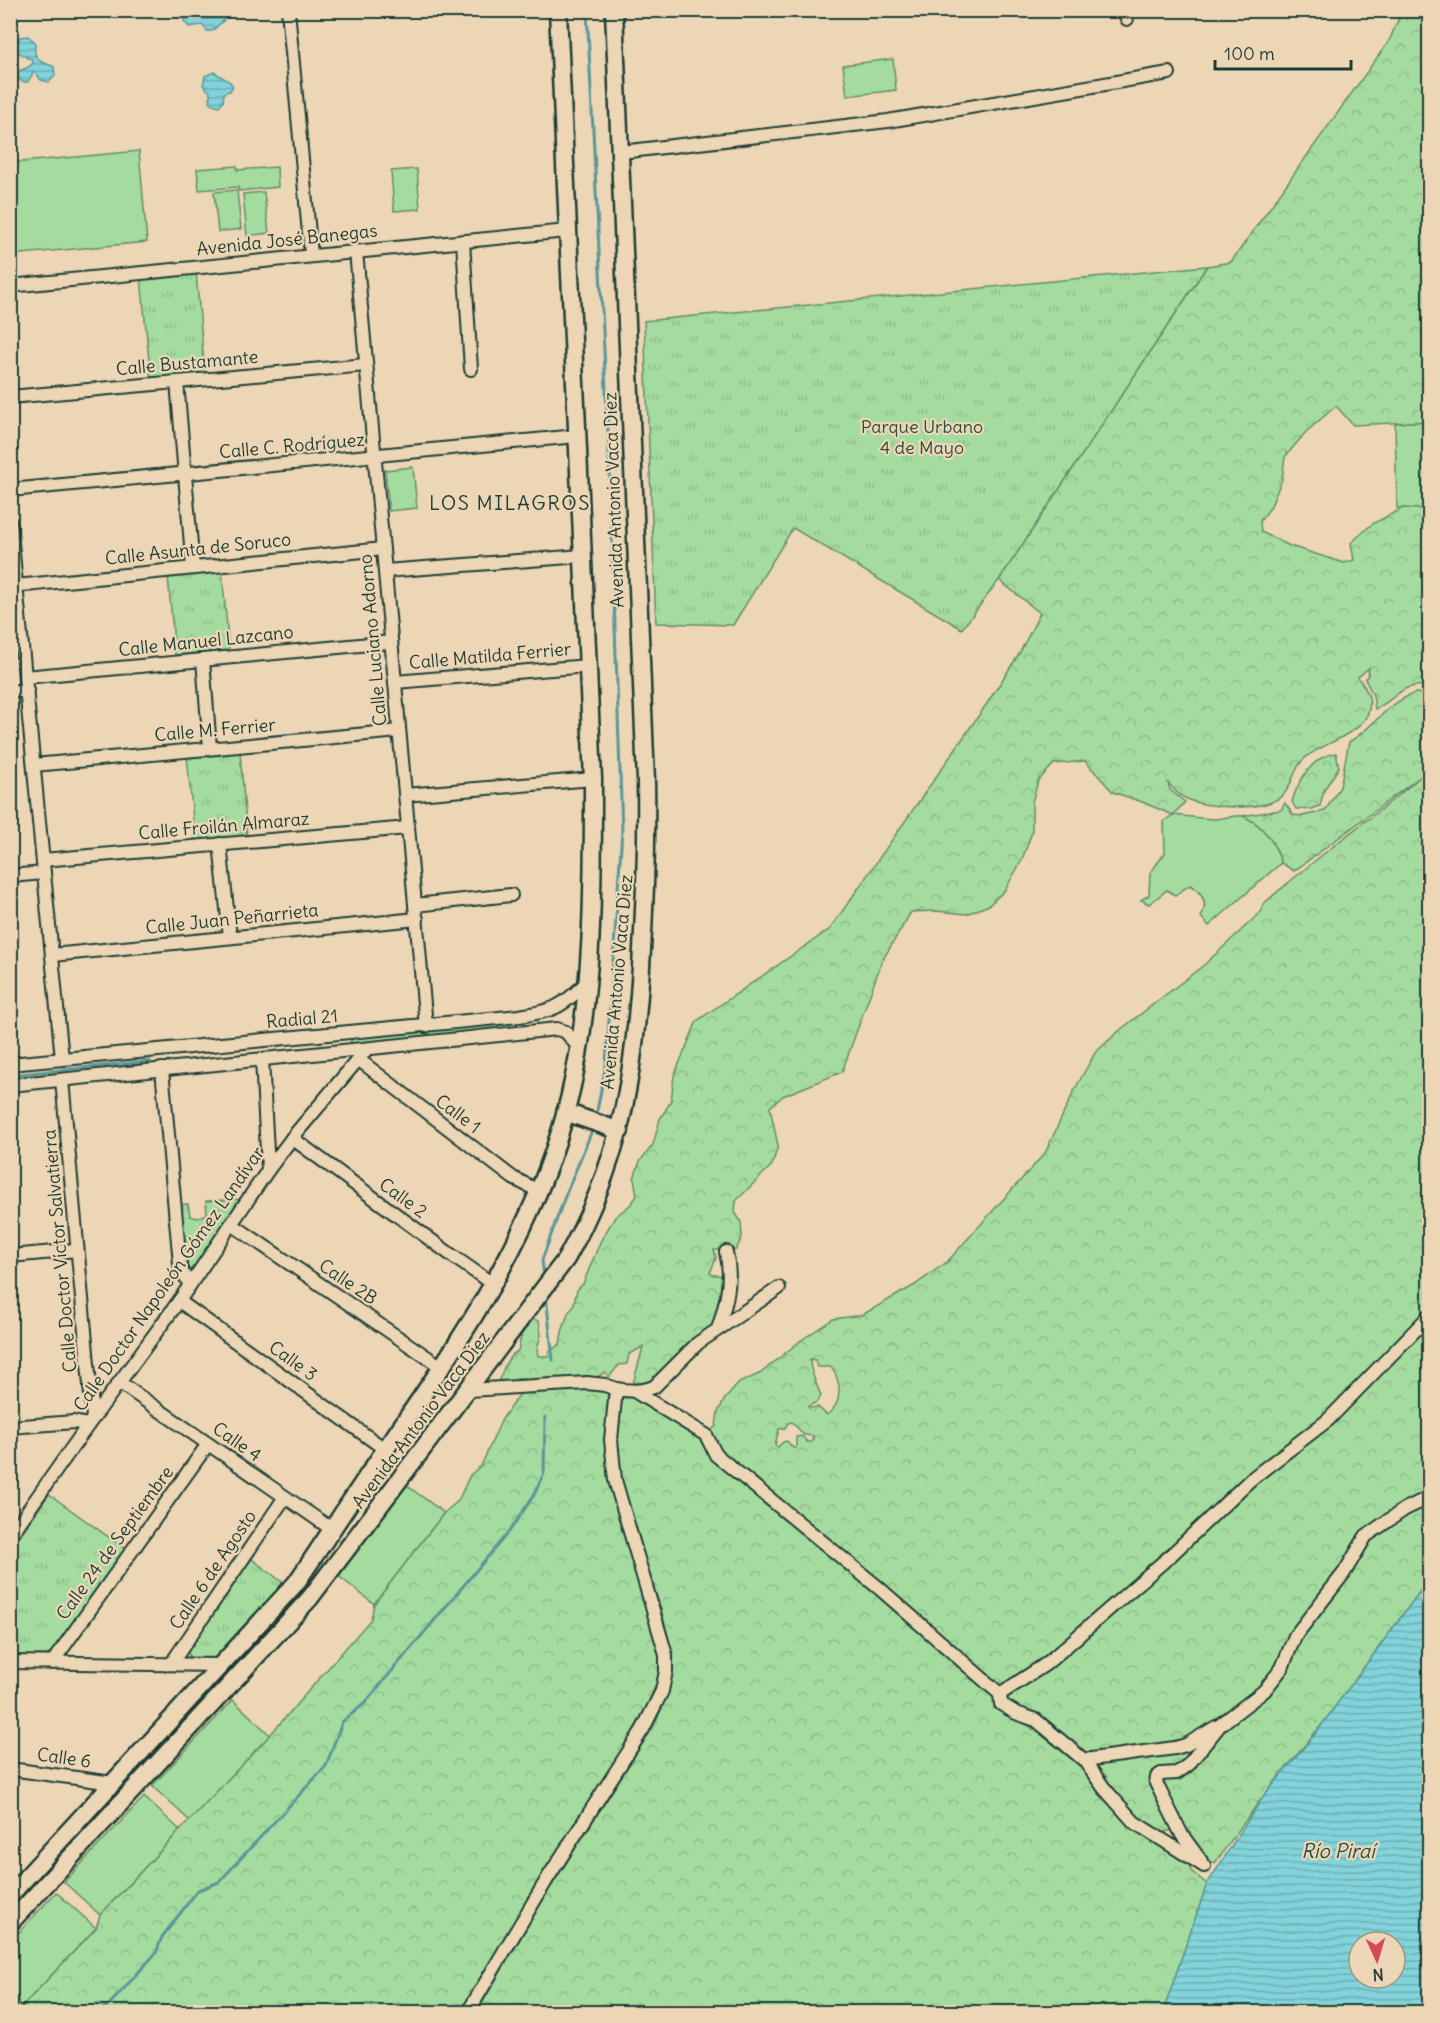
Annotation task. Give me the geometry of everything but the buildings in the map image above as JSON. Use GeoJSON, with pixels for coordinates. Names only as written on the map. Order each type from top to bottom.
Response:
{"type":"FeatureCollection","features":[{"type":"Feature","properties":{"kind":"highway","name":"Avenida Antonio Vaca Diez"},"geometry":{"type":"LineString","coordinates":[[10,1895],[296,1582],[442,1368],[494,1285],[572,1115],[586,983],[593,880],[593,779],[558,10]]}},
{"type":"Feature","properties":{"kind":"highway","name":"Avenida Antonio Vaca Diez"},"geometry":{"type":"LineString","coordinates":[[10,1923],[309,1598],[526,1316],[566,1259],[587,1223],[605,1177],[615,1129],[631,1074],[638,1014],[647,857],[646,781],[614,10]]}},
{"type":"Feature","properties":{"kind":"highway"},"geometry":{"type":"LineString","coordinates":[[572,1115],[615,1129]]}},
{"type":"Feature","properties":{"kind":"highway"},"geometry":{"type":"LineString","coordinates":[[10,1901],[16,1908],[10,1916]]}},
{"type":"Feature","properties":{"kind":"street"},"geometry":{"type":"LineString","coordinates":[[288,10],[311,255]]}},
{"type":"Feature","properties":{"kind":"street"},"geometry":{"type":"LineString","coordinates":[[621,152],[888,121],[1169,73]]}},
{"type":"Feature","properties":{"kind":"street","name":"Avenida José Banegas"},"geometry":{"type":"LineString","coordinates":[[10,286],[567,231]]}},
{"type":"Feature","properties":{"kind":"street"},"geometry":{"type":"LineString","coordinates":[[463,241],[471,369]]}},
{"type":"Feature","properties":{"kind":"street","name":"Calle Luciano Adorno"},"geometry":{"type":"LineString","coordinates":[[356,251],[426,1026]]}},
{"type":"Feature","properties":{"kind":"street","name":"Calle Bustamante"},"geometry":{"type":"LineString","coordinates":[[10,397],[366,365]]}},
{"type":"Feature","properties":{"kind":"street"},"geometry":{"type":"LineString","coordinates":[[177,382],[193,568]]}},
{"type":"Feature","properties":{"kind":"street","name":"Calle C. Rodríguez"},"geometry":{"type":"LineString","coordinates":[[10,490],[577,436]]}},
{"type":"Feature","properties":{"kind":"street"},"geometry":{"type":"LineString","coordinates":[[10,522],[62,1059]]}},
{"type":"Feature","properties":{"kind":"street","name":"Calle Asunta de Soruco"},"geometry":{"type":"LineString","coordinates":[[16,586],[383,549]]}},
{"type":"Feature","properties":{"kind":"street"},"geometry":{"type":"LineString","coordinates":[[385,571],[582,556]]}},
{"type":"Feature","properties":{"kind":"street","name":"Calle Manuel Lazcano"},"geometry":{"type":"LineString","coordinates":[[25,677],[391,642]]}},
{"type":"Feature","properties":{"kind":"street"},"geometry":{"type":"LineString","coordinates":[[203,660],[210,748]]}},
{"type":"Feature","properties":{"kind":"street","name":"Calle Matilda Ferrier"},"geometry":{"type":"LineString","coordinates":[[395,682],[588,666]]}},
{"type":"Feature","properties":{"kind":"street"},"geometry":{"type":"LineString","coordinates":[[10,692],[27,690]]}},
{"type":"Feature","properties":{"kind":"street","name":"Calle M. Ferrier"},"geometry":{"type":"LineString","coordinates":[[34,765],[399,730]]}},
{"type":"Feature","properties":{"kind":"street"},"geometry":{"type":"LineString","coordinates":[[405,795],[593,779]]}},
{"type":"Feature","properties":{"kind":"street","name":"Calle Froilán Almaraz"},"geometry":{"type":"LineString","coordinates":[[43,860],[408,828]]}},
{"type":"Feature","properties":{"kind":"street"},"geometry":{"type":"LineString","coordinates":[[220,844],[230,937]]}},
{"type":"Feature","properties":{"kind":"street"},"geometry":{"type":"LineString","coordinates":[[10,876],[44,873]]}},
{"type":"Feature","properties":{"kind":"street"},"geometry":{"type":"LineString","coordinates":[[415,905],[511,895]]}},
{"type":"Feature","properties":{"kind":"street","name":"Calle Juan Peñarrieta"},"geometry":{"type":"LineString","coordinates":[[52,955],[417,920]]}},
{"type":"Feature","properties":{"kind":"street","name":"Radial 21"},"geometry":{"type":"LineString","coordinates":[[10,1085],[62,1080],[109,1064],[549,1011],[565,1004],[586,983]]}},
{"type":"Feature","properties":{"kind":"street"},"geometry":{"type":"LineString","coordinates":[[519,1016],[519,1032]]}},
{"type":"Feature","properties":{"kind":"street","name":"Radial 21"},"geometry":{"type":"LineString","coordinates":[[10,1064],[62,1059],[162,1069],[262,1059],[362,1054],[519,1032],[557,1029],[566,1032],[579,1048]]}},
{"type":"Feature","properties":{"kind":"street","name":"Calle Doctor Napoleón Gómez Landívar"},"geometry":{"type":"LineString","coordinates":[[10,1536],[233,1225],[268,1170],[362,1054]]}},
{"type":"Feature","properties":{"kind":"street","name":"Calle 1"},"geometry":{"type":"LineString","coordinates":[[362,1054],[513,1178],[538,1191]]}},
{"type":"Feature","properties":{"kind":"street"},"geometry":{"type":"LineString","coordinates":[[262,1059],[268,1170]]}},
{"type":"Feature","properties":{"kind":"street"},"geometry":{"type":"LineString","coordinates":[[162,1069],[180,1264],[190,1285]]}},
{"type":"Feature","properties":{"kind":"street","name":"Calle Doctor Víctor Salvatierra"},"geometry":{"type":"LineString","coordinates":[[62,1080],[91,1422]]}},
{"type":"Feature","properties":{"kind":"street","name":"Calle 2"},"geometry":{"type":"LineString","coordinates":[[292,1138],[494,1285]]}},
{"type":"Feature","properties":{"kind":"street","name":"Calle 2B"},"geometry":{"type":"LineString","coordinates":[[233,1225],[442,1368]]}},
{"type":"Feature","properties":{"kind":"street"},"geometry":{"type":"LineString","coordinates":[[10,1256],[77,1250]]}},
{"type":"Feature","properties":{"kind":"street"},"geometry":{"type":"LineString","coordinates":[[718,1329],[729,1284],[729,1262],[726,1252]]}},
{"type":"Feature","properties":{"kind":"street"},"geometry":{"type":"LineString","coordinates":[[468,1390],[587,1383],[616,1389],[645,1391],[654,1387],[698,1343],[779,1288]]}},
{"type":"Feature","properties":{"kind":"street","name":"Calle 3"},"geometry":{"type":"LineString","coordinates":[[179,1301],[386,1450]]}},
{"type":"Feature","properties":{"kind":"street"},"geometry":{"type":"LineString","coordinates":[[1000,1694],[1046,1664],[1170,1556],[1250,1480],[1328,1420],[1430,1316]]}},
{"type":"Feature","properties":{"kind":"street","name":"Calle 4"},"geometry":{"type":"LineString","coordinates":[[120,1383],[333,1530]]}},
{"type":"Feature","properties":{"kind":"street"},"geometry":{"type":"LineString","coordinates":[[468,2013],[549,1876],[643,1729],[662,1691],[666,1655],[615,1480],[611,1440],[616,1389]]}},
{"type":"Feature","properties":{"kind":"street"},"geometry":{"type":"LineString","coordinates":[[634,1391],[706,1435],[716,1455],[879,1588],[1000,1694],[1001,1704],[1016,1713],[1036,1720],[1084,1760],[1134,1822],[1204,1866],[1182,1835],[1156,1784],[1157,1777],[1161,1774],[1177,1773],[1188,1766],[1220,1725]]}},
{"type":"Feature","properties":{"kind":"street"},"geometry":{"type":"LineString","coordinates":[[10,1426],[91,1422]]}},
{"type":"Feature","properties":{"kind":"street","name":"Calle 24 de Septiembre"},"geometry":{"type":"LineString","coordinates":[[52,1663],[208,1444]]}},
{"type":"Feature","properties":{"kind":"street","name":"Calle 6 de Agosto"},"geometry":{"type":"LineString","coordinates":[[171,1664],[285,1497]]}},
{"type":"Feature","properties":{"kind":"street"},"geometry":{"type":"LineString","coordinates":[[1084,1760],[1175,1748],[1186,1745],[1220,1725],[1264,1691],[1278,1673],[1288,1657],[1295,1636],[1344,1573],[1366,1536],[1406,1509],[1430,1497]]}},
{"type":"Feature","properties":{"kind":"street"},"geometry":{"type":"LineString","coordinates":[[10,1662],[219,1665]]}},
{"type":"Feature","properties":{"kind":"street","name":"Calle 6"},"geometry":{"type":"LineString","coordinates":[[10,1769],[113,1783]]}},
{"type":"Feature","properties":{"kind":"green space"},"geometry":{"type":"Polygon","coordinates":[[[1402,11],[1429,11],[1429,421],[1353,425],[1336,406],[1306,432],[1285,457],[1282,479],[1270,508],[1260,521],[1261,532],[1290,546],[1344,563],[1354,560],[1351,543],[1372,524],[1403,508],[1429,510],[1429,686],[1419,685],[1405,689],[1375,709],[1373,695],[1365,679],[1369,668],[1358,677],[1369,697],[1369,709],[1365,719],[1357,728],[1304,759],[1297,767],[1283,795],[1263,804],[1235,807],[1206,805],[1182,797],[1168,783],[1170,790],[1185,802],[1173,815],[1113,792],[1085,761],[1054,764],[1038,781],[1032,802],[1032,832],[1022,860],[1005,890],[989,905],[967,914],[936,911],[911,912],[882,961],[842,1072],[783,1096],[770,1107],[778,1146],[772,1165],[736,1201],[735,1212],[741,1222],[742,1237],[736,1250],[714,1250],[716,1258],[710,1273],[724,1277],[716,1325],[652,1383],[634,1387],[633,1384],[643,1347],[629,1354],[627,1364],[619,1365],[609,1377],[605,1372],[591,1381],[531,1382],[516,1379],[514,1382],[496,1385],[507,1362],[518,1351],[522,1332],[532,1319],[539,1321],[541,1335],[537,1349],[538,1356],[548,1356],[549,1352],[560,1344],[577,1290],[583,1284],[601,1240],[615,1217],[637,1196],[634,1178],[640,1161],[653,1145],[660,1119],[671,1101],[674,1076],[697,1021],[830,929],[986,705],[1019,654],[1040,613],[999,580],[1207,266],[1231,262],[1389,41],[1402,11]]]}},
{"type":"Feature","properties":{"kind":"green space"},"geometry":{"type":"Polygon","coordinates":[[[893,59],[896,90],[847,96],[843,65],[893,59]]]}},
{"type":"Feature","properties":{"kind":"green space"},"geometry":{"type":"Polygon","coordinates":[[[139,151],[147,242],[11,255],[11,163],[139,151]]]}},
{"type":"Feature","properties":{"kind":"green space"},"geometry":{"type":"Polygon","coordinates":[[[237,166],[237,170],[277,167],[278,187],[239,191],[238,187],[199,190],[197,169],[237,166]]]}},
{"type":"Feature","properties":{"kind":"green space"},"geometry":{"type":"Polygon","coordinates":[[[417,169],[420,209],[394,211],[391,171],[417,169]]]}},
{"type":"Feature","properties":{"kind":"green space"},"geometry":{"type":"Polygon","coordinates":[[[237,190],[241,229],[218,232],[214,192],[237,190]]]}},
{"type":"Feature","properties":{"kind":"green space"},"geometry":{"type":"Polygon","coordinates":[[[264,192],[269,233],[247,236],[243,194],[264,192]]]}},
{"type":"Feature","properties":{"kind":"green space","name":"Parque Urbano 4 de Mayo"},"geometry":{"type":"Polygon","coordinates":[[[1207,266],[999,580],[962,629],[793,528],[733,625],[656,623],[644,321],[1207,266]]]}},
{"type":"Feature","properties":{"kind":"green space"},"geometry":{"type":"Polygon","coordinates":[[[196,272],[205,376],[151,381],[141,278],[196,272]]]}},
{"type":"Feature","properties":{"kind":"green space"},"geometry":{"type":"Polygon","coordinates":[[[1429,421],[1429,510],[1397,508],[1395,423],[1429,421]]]}},
{"type":"Feature","properties":{"kind":"green space"},"geometry":{"type":"Polygon","coordinates":[[[413,467],[417,508],[389,511],[385,470],[413,467]]]}},
{"type":"Feature","properties":{"kind":"green space"},"geometry":{"type":"Polygon","coordinates":[[[222,571],[229,650],[175,655],[168,576],[222,571]]]}},
{"type":"Feature","properties":{"kind":"green space"},"geometry":{"type":"Polygon","coordinates":[[[1416,693],[1429,695],[1429,1311],[1357,1387],[1077,1635],[1000,1689],[718,1454],[709,1433],[716,1426],[718,1412],[725,1399],[739,1383],[761,1373],[800,1341],[833,1319],[862,1315],[915,1285],[947,1262],[1045,1153],[1095,1053],[1120,1030],[1204,965],[1262,911],[1263,904],[1421,776],[1294,871],[1281,863],[1267,834],[1255,823],[1242,816],[1281,810],[1285,803],[1293,815],[1302,816],[1325,811],[1340,787],[1349,742],[1366,730],[1389,708],[1416,693]],[[810,1359],[812,1373],[821,1396],[817,1402],[808,1406],[809,1408],[818,1407],[827,1415],[836,1405],[838,1398],[837,1379],[831,1367],[817,1367],[815,1360],[810,1359]],[[792,1422],[788,1423],[785,1428],[779,1429],[775,1445],[778,1447],[787,1441],[793,1448],[796,1448],[796,1437],[802,1436],[807,1442],[812,1442],[813,1436],[804,1435],[792,1422]]]}},
{"type":"Feature","properties":{"kind":"green space"},"geometry":{"type":"Polygon","coordinates":[[[240,751],[247,837],[195,841],[187,756],[240,751]]]}},
{"type":"Feature","properties":{"kind":"green space"},"geometry":{"type":"Polygon","coordinates":[[[1336,753],[1339,767],[1324,790],[1320,806],[1312,809],[1296,809],[1292,802],[1302,778],[1320,759],[1336,753]]]}},
{"type":"Feature","properties":{"kind":"green space"},"geometry":{"type":"Polygon","coordinates":[[[1173,815],[1204,819],[1241,816],[1250,818],[1267,835],[1281,863],[1209,926],[1201,917],[1204,907],[1203,899],[1190,885],[1175,895],[1167,890],[1149,904],[1141,900],[1149,895],[1150,873],[1165,853],[1164,821],[1173,815]]]}},
{"type":"Feature","properties":{"kind":"green space"},"geometry":{"type":"Polygon","coordinates":[[[510,1023],[507,1029],[350,1046],[349,1044],[354,1036],[510,1023]]]}},
{"type":"Feature","properties":{"kind":"green space"},"geometry":{"type":"Polygon","coordinates":[[[243,1199],[194,1271],[186,1272],[177,1205],[188,1204],[190,1216],[197,1218],[207,1214],[206,1201],[243,1199]]]}},
{"type":"Feature","properties":{"kind":"green space"},"geometry":{"type":"Polygon","coordinates":[[[1429,1319],[1429,1494],[1376,1525],[1268,1683],[1190,1741],[1088,1759],[1008,1706],[1004,1697],[1112,1609],[1429,1319]]]}},
{"type":"Feature","properties":{"kind":"green space"},"geometry":{"type":"Polygon","coordinates":[[[602,1389],[608,1394],[606,1425],[608,1464],[614,1498],[657,1646],[660,1661],[657,1682],[623,1750],[579,1816],[461,2012],[17,2012],[96,1928],[100,1915],[270,1735],[371,1619],[374,1604],[444,1513],[458,1501],[470,1475],[481,1466],[502,1419],[522,1391],[602,1389]]]}},
{"type":"Feature","properties":{"kind":"green space"},"geometry":{"type":"Polygon","coordinates":[[[625,1393],[698,1436],[706,1450],[902,1613],[992,1692],[997,1710],[1029,1726],[1081,1765],[1139,1832],[1188,1861],[1191,1871],[1207,1884],[1163,2012],[477,2012],[547,1893],[654,1726],[665,1701],[671,1678],[671,1649],[661,1609],[621,1488],[616,1455],[618,1402],[625,1393]]]}},
{"type":"Feature","properties":{"kind":"green space"},"geometry":{"type":"Polygon","coordinates":[[[405,1484],[444,1513],[374,1604],[336,1574],[405,1484]]]}},
{"type":"Feature","properties":{"kind":"green space"},"geometry":{"type":"Polygon","coordinates":[[[49,1494],[125,1549],[52,1652],[44,1657],[11,1657],[11,1548],[49,1494]]]}},
{"type":"Feature","properties":{"kind":"green space"},"geometry":{"type":"Polygon","coordinates":[[[1429,1500],[1429,1579],[1323,1723],[1264,1795],[1215,1863],[1200,1859],[1157,1780],[1177,1774],[1236,1716],[1292,1651],[1367,1538],[1429,1500]]]}},
{"type":"Feature","properties":{"kind":"green space"},"geometry":{"type":"Polygon","coordinates":[[[249,1557],[285,1584],[216,1658],[199,1660],[189,1657],[188,1650],[249,1557]]]}},
{"type":"Feature","properties":{"kind":"green space"},"geometry":{"type":"Polygon","coordinates":[[[233,1700],[270,1735],[190,1821],[152,1786],[233,1700]]]}},
{"type":"Feature","properties":{"kind":"green space"},"geometry":{"type":"Polygon","coordinates":[[[1212,1731],[1187,1765],[1159,1773],[1175,1830],[1160,1833],[1139,1823],[1090,1762],[1177,1750],[1212,1731]]]}},
{"type":"Feature","properties":{"kind":"green space"},"geometry":{"type":"Polygon","coordinates":[[[144,1797],[180,1830],[100,1915],[64,1882],[144,1797]]]}},
{"type":"Feature","properties":{"kind":"green space"},"geometry":{"type":"Polygon","coordinates":[[[56,1892],[96,1928],[17,2012],[11,2012],[10,1942],[56,1892]]]}},
{"type":"Feature","properties":{"kind":"water"},"geometry":{"type":"Polygon","coordinates":[[[188,11],[198,11],[208,19],[221,13],[224,20],[212,31],[207,31],[202,25],[189,27],[184,21],[184,15],[188,11]]]}},
{"type":"Feature","properties":{"kind":"water"},"geometry":{"type":"Polygon","coordinates":[[[28,36],[35,42],[37,58],[54,67],[55,76],[49,82],[41,80],[36,73],[33,73],[28,82],[22,82],[18,78],[18,71],[33,63],[32,60],[18,52],[16,45],[20,37],[28,36]]]}},
{"type":"Feature","properties":{"kind":"water"},"geometry":{"type":"Polygon","coordinates":[[[214,72],[233,86],[230,91],[224,93],[223,102],[219,106],[210,103],[210,92],[203,85],[205,76],[214,72]]]}},
{"type":"Feature","properties":{"kind":"water","name":"Río Piraí"},"geometry":{"type":"Polygon","coordinates":[[[1429,1579],[1429,2011],[1163,2012],[1207,1884],[1263,1797],[1315,1734],[1429,1579]]]}},
{"type":"Feature","properties":{"kind":"waterway"},"geometry":{"type":"LineString","coordinates":[[587,10],[609,451],[622,831],[606,1064],[596,1116]]}},
{"type":"Feature","properties":{"kind":"waterway"},"geometry":{"type":"LineString","coordinates":[[10,1075],[150,1061]]}},
{"type":"Feature","properties":{"kind":"waterway"},"geometry":{"type":"LineString","coordinates":[[544,1277],[542,1260],[593,1128]]}},
{"type":"Feature","properties":{"kind":"waterway"},"geometry":{"type":"LineString","coordinates":[[546,1296],[553,1360]]}},
{"type":"Feature","properties":{"kind":"waterway"},"geometry":{"type":"LineString","coordinates":[[96,2012],[108,2006],[156,1953],[162,1937],[198,1890],[219,1882],[326,1766],[342,1722],[365,1703],[511,1529],[534,1495],[544,1473],[545,1417]]}},
{"type":"Feature","properties":{"kind":"district","name":"LOS MILAGROS"},"geometry":{"type":"Point","coordinates":[510,503]}}]}
